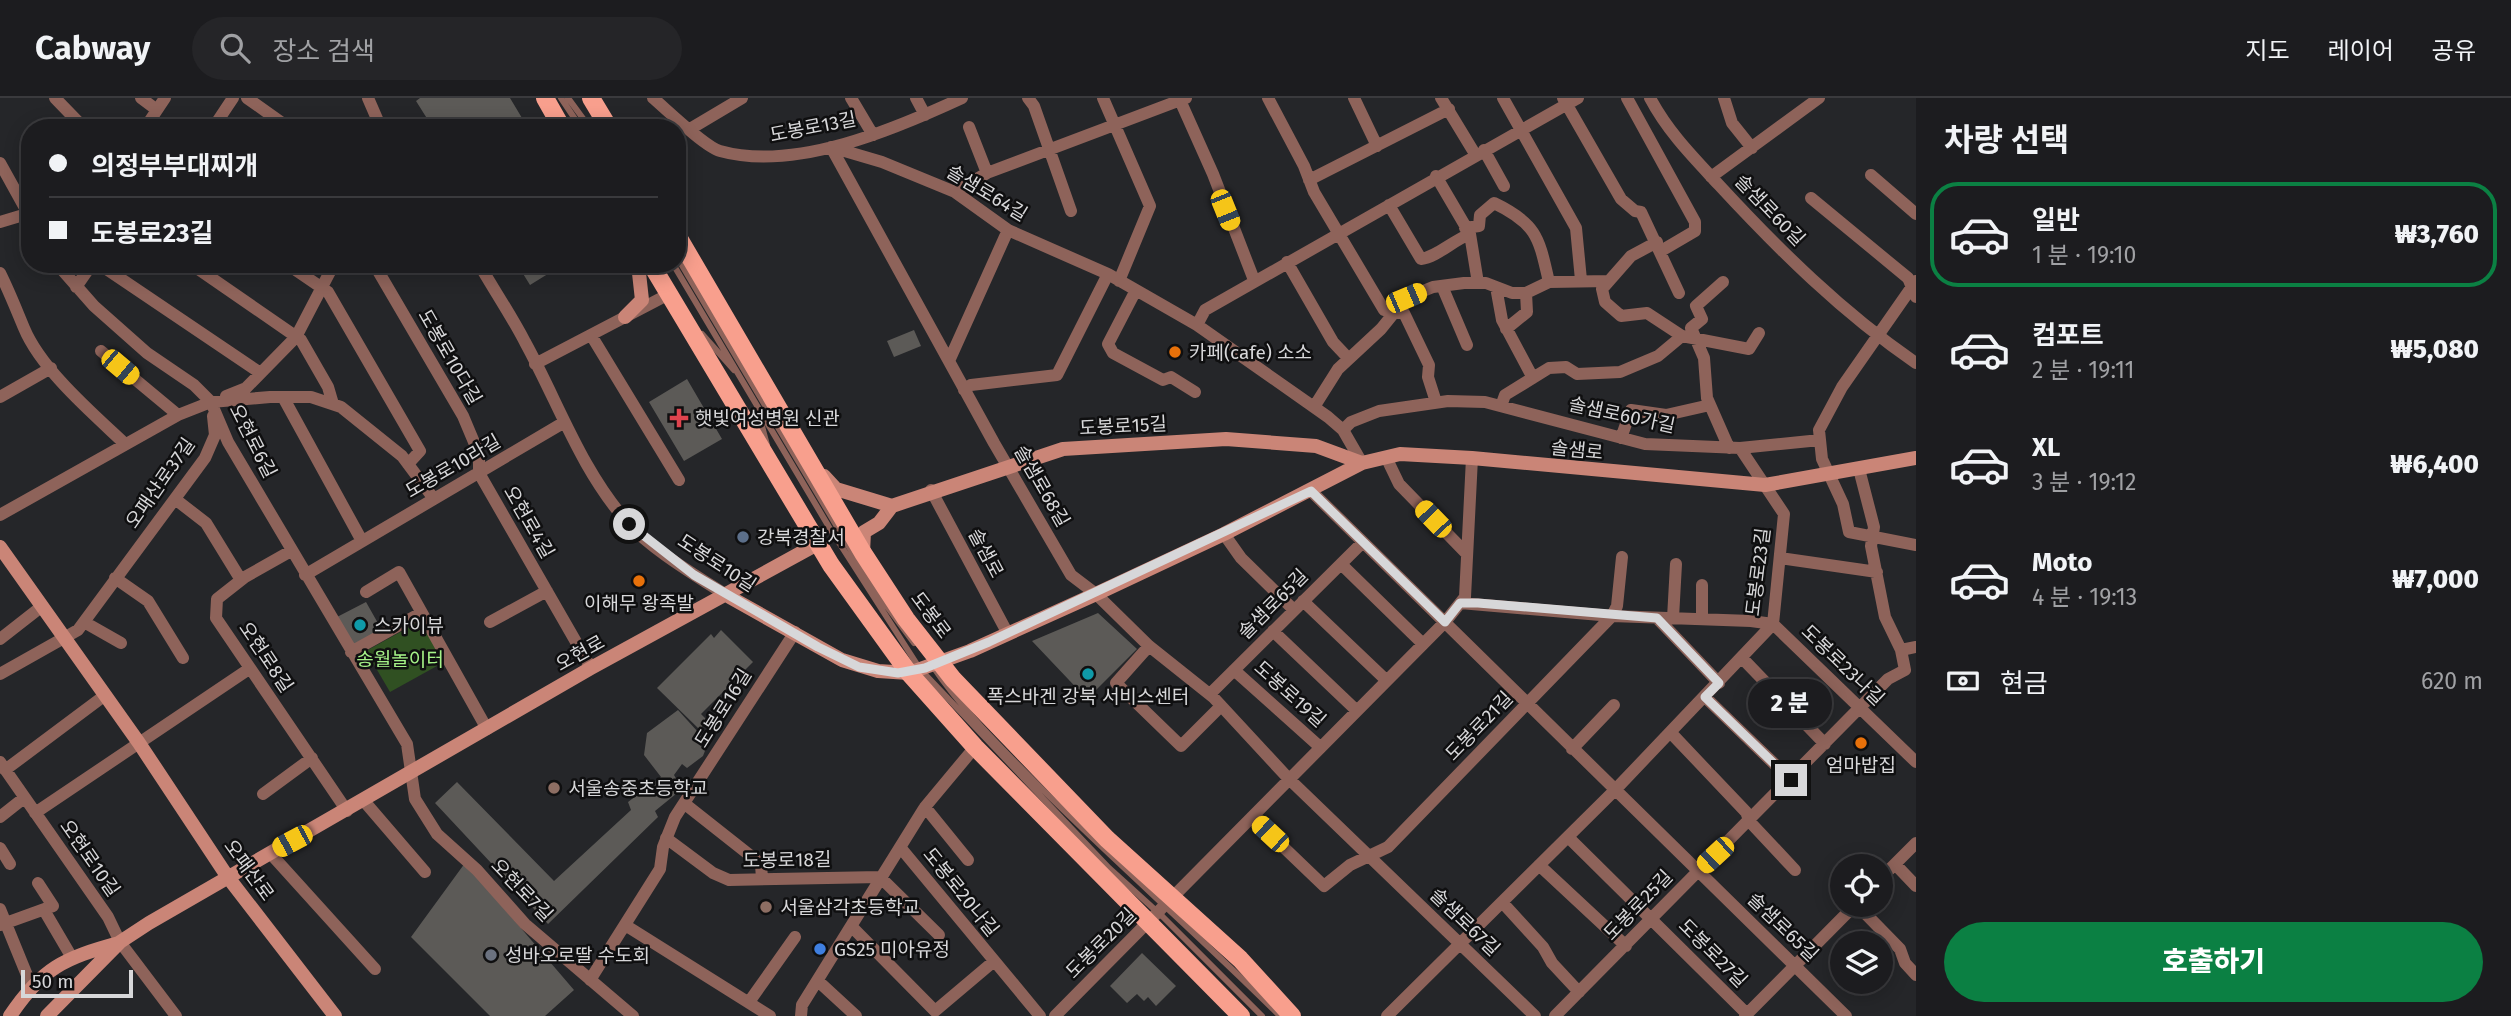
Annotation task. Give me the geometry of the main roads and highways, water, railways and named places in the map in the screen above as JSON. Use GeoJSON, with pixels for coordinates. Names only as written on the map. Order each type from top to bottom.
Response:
{"type":"FeatureCollection","features":[{"type":"Feature","properties":{"kind":"main road"},"geometry":{"type":"LineString","coordinates":[[545,98],[557,119]]}},
{"type":"Feature","properties":{"kind":"main road"},"geometry":{"type":"LineString","coordinates":[[591,98],[604,119]]}},
{"type":"Feature","properties":{"kind":"main road","name":"도봉로"},"geometry":{"type":"LineString","coordinates":[[686,250],[792,427],[809,468],[906,619],[925,667],[971,699],[1107,839],[1241,1016]]}},
{"type":"Feature","properties":{"kind":"main road","name":"도봉로"},"geometry":{"type":"LineString","coordinates":[[658,273],[819,543],[925,667],[975,747],[1162,909],[1240,959],[1292,1016]]}},
{"type":"Feature","properties":{"kind":"place","name":"카페(cafe) 소소"},"geometry":{"type":"Point","coordinates":[1175,352]}},
{"type":"Feature","properties":{"kind":"place","name":"햇빛여성병원 신관"},"geometry":{"type":"Point","coordinates":[679,418]}},
{"type":"Feature","properties":{"kind":"place","name":"강북경찰서"},"geometry":{"type":"Point","coordinates":[743,537]}},
{"type":"Feature","properties":{"kind":"place","name":"이해무 왕족발"},"geometry":{"type":"Point","coordinates":[639,581]}},
{"type":"Feature","properties":{"kind":"place","name":"스카이뷰"},"geometry":{"type":"Point","coordinates":[360,625]}},
{"type":"Feature","properties":{"kind":"place","name":"폭스바겐 강북 서비스센터"},"geometry":{"type":"Point","coordinates":[1088,674]}},
{"type":"Feature","properties":{"kind":"place","name":"엄마밥집"},"geometry":{"type":"Point","coordinates":[1861,743]}},
{"type":"Feature","properties":{"kind":"place","name":"서울송중초등학교"},"geometry":{"type":"Point","coordinates":[554,788]}},
{"type":"Feature","properties":{"kind":"place","name":"서울삼각초등학교"},"geometry":{"type":"Point","coordinates":[766,907]}},
{"type":"Feature","properties":{"kind":"place","name":"GS25 미아유정"},"geometry":{"type":"Point","coordinates":[820,949]}},
{"type":"Feature","properties":{"kind":"place","name":"성바오로딸 수도회"},"geometry":{"type":"Point","coordinates":[491,955]}},
{"type":"Feature","properties":{"kind":"park label","name":"송월놀이터"},"geometry":{"type":"Point","coordinates":[400,659]}}]}
